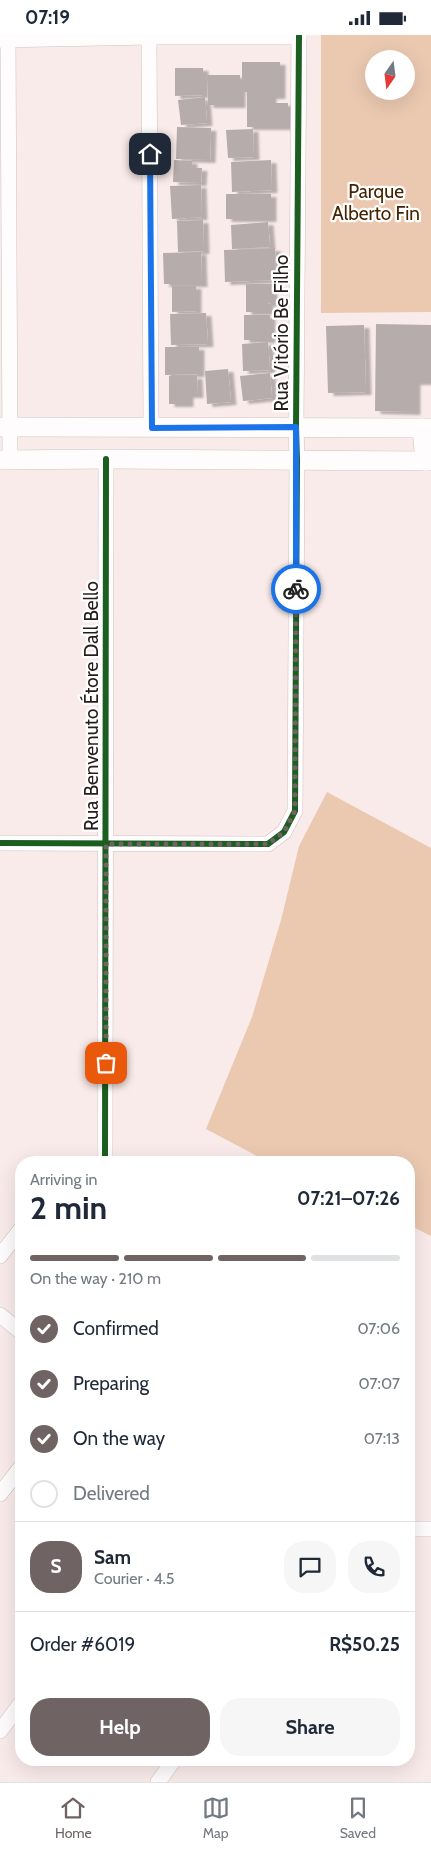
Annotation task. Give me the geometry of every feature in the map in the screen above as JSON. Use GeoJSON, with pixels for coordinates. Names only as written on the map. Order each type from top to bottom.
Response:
{"type":"FeatureCollection","features":[{"type":"Feature","properties":{"kind":"street"},"geometry":{"type":"LineString","coordinates":[[150,36],[152,428]]}},
{"type":"Feature","properties":{"kind":"street"},"geometry":{"type":"LineString","coordinates":[[5,427],[426,428],[428,461],[5,460],[5,427],[5,38],[299,36]]}},
{"type":"Feature","properties":{"kind":"street","name":"Rua Vitório Be Filho"},"geometry":{"type":"LineString","coordinates":[[106,844],[268,844],[284,832],[295,811],[299,36]]}},
{"type":"Feature","properties":{"kind":"street","name":"Rua Benvenuto Étore Dall Bello"},"geometry":{"type":"LineString","coordinates":[[106,459],[106,1156]]}},
{"type":"Feature","properties":{"kind":"street"},"geometry":{"type":"LineString","coordinates":[[0,843],[106,844]]}},
{"type":"Feature","properties":{"kind":"street"},"geometry":{"type":"LineString","coordinates":[[0,1256],[15,1237]]}},
{"type":"Feature","properties":{"kind":"street"},"geometry":{"type":"LineString","coordinates":[[0,1315],[15,1327]]}},
{"type":"Feature","properties":{"kind":"street"},"geometry":{"type":"LineString","coordinates":[[0,1494],[15,1475]]}},
{"type":"Feature","properties":{"kind":"street"},"geometry":{"type":"LineString","coordinates":[[415,1529],[431,1529]]}},
{"type":"Feature","properties":{"kind":"street"},"geometry":{"type":"LineString","coordinates":[[0,1731],[15,1711]]}},
{"type":"Feature","properties":{"kind":"street"},"geometry":{"type":"LineString","coordinates":[[158,1782],[170,1766]]}},
{"type":"Feature","properties":{"kind":"green space","name":"Parque Alberto Fin"},"geometry":{"type":"Polygon","coordinates":[[[321,35],[431,35],[431,312],[321,313],[321,35]]]}},
{"type":"Feature","properties":{"kind":"green space"},"geometry":{"type":"Polygon","coordinates":[[[327,792],[431,848],[431,1236],[415,1228],[415,1156],[257,1156],[206,1129],[252,1017],[281,920],[299,846],[327,792]]]}},
{"type":"Feature","properties":{"kind":"building"},"geometry":{"type":"Polygon","coordinates":[[[242,62],[280,62],[280,96],[271,96],[271,103],[288,103],[288,127],[247,127],[247,92],[242,92],[242,62]]]}},
{"type":"Feature","properties":{"kind":"building"},"geometry":{"type":"Polygon","coordinates":[[[175,68],[203,68],[203,95],[175,96],[175,68]]]}},
{"type":"Feature","properties":{"kind":"building"},"geometry":{"type":"Polygon","coordinates":[[[207,75],[240,75],[240,105],[208,105],[207,75]]]}},
{"type":"Feature","properties":{"kind":"building"},"geometry":{"type":"Polygon","coordinates":[[[205,97],[207,123],[181,125],[178,100],[205,97]]]}},
{"type":"Feature","properties":{"kind":"building"},"geometry":{"type":"Polygon","coordinates":[[[177,127],[211,128],[210,160],[176,159],[177,127]]]}},
{"type":"Feature","properties":{"kind":"building"},"geometry":{"type":"Polygon","coordinates":[[[253,129],[254,157],[228,158],[226,130],[253,129]]]}},
{"type":"Feature","properties":{"kind":"building"},"geometry":{"type":"Polygon","coordinates":[[[174,160],[192,161],[192,168],[202,168],[201,183],[173,182],[174,160]]]}},
{"type":"Feature","properties":{"kind":"building"},"geometry":{"type":"Polygon","coordinates":[[[271,160],[272,190],[232,192],[231,162],[271,160]]]}},
{"type":"Feature","properties":{"kind":"building"},"geometry":{"type":"Polygon","coordinates":[[[201,185],[202,217],[172,219],[170,186],[201,185]]]}},
{"type":"Feature","properties":{"kind":"building"},"geometry":{"type":"Polygon","coordinates":[[[226,194],[271,194],[271,219],[226,219],[226,194]]]}},
{"type":"Feature","properties":{"kind":"building"},"geometry":{"type":"Polygon","coordinates":[[[203,220],[204,251],[178,252],[177,221],[203,220]]]}},
{"type":"Feature","properties":{"kind":"building"},"geometry":{"type":"Polygon","coordinates":[[[268,222],[270,247],[232,249],[231,225],[268,222]]]}},
{"type":"Feature","properties":{"kind":"building"},"geometry":{"type":"Polygon","coordinates":[[[275,248],[276,280],[225,282],[224,250],[275,248]]]}},
{"type":"Feature","properties":{"kind":"building"},"geometry":{"type":"Polygon","coordinates":[[[201,252],[202,284],[164,284],[163,253],[201,252]]]}},
{"type":"Feature","properties":{"kind":"building"},"geometry":{"type":"Polygon","coordinates":[[[246,284],[272,284],[272,304],[268,303],[268,312],[246,312],[246,284]]]}},
{"type":"Feature","properties":{"kind":"building"},"geometry":{"type":"Polygon","coordinates":[[[172,286],[196,286],[196,311],[172,312],[172,286]]]}},
{"type":"Feature","properties":{"kind":"building"},"geometry":{"type":"Polygon","coordinates":[[[206,313],[208,344],[171,345],[170,314],[206,313]]]}},
{"type":"Feature","properties":{"kind":"building"},"geometry":{"type":"Polygon","coordinates":[[[244,315],[270,315],[270,340],[244,340],[244,315]]]}},
{"type":"Feature","properties":{"kind":"building"},"geometry":{"type":"Polygon","coordinates":[[[376,324],[431,325],[431,382],[415,382],[415,412],[375,411],[376,324]]]}},
{"type":"Feature","properties":{"kind":"building"},"geometry":{"type":"Polygon","coordinates":[[[364,325],[366,392],[328,393],[326,326],[364,325]]]}},
{"type":"Feature","properties":{"kind":"building"},"geometry":{"type":"Polygon","coordinates":[[[268,342],[270,370],[243,371],[242,344],[268,342]]]}},
{"type":"Feature","properties":{"kind":"building"},"geometry":{"type":"Polygon","coordinates":[[[165,347],[199,347],[199,374],[165,375],[165,347]]]}},
{"type":"Feature","properties":{"kind":"building"},"geometry":{"type":"Polygon","coordinates":[[[228,369],[231,402],[207,404],[205,371],[228,369]]]}},
{"type":"Feature","properties":{"kind":"building"},"geometry":{"type":"Polygon","coordinates":[[[270,373],[272,398],[243,401],[240,376],[270,373]]]}},
{"type":"Feature","properties":{"kind":"building"},"geometry":{"type":"Polygon","coordinates":[[[169,376],[197,376],[198,395],[188,395],[188,404],[169,404],[169,376]]]}},
{"type":"Feature","properties":{"kind":"cycle path"},"geometry":{"type":"LineString","coordinates":[[0,843],[268,844],[284,832],[295,811],[299,35]]}},
{"type":"Feature","properties":{"kind":"cycle path"},"geometry":{"type":"LineString","coordinates":[[105,1156],[106,459]]}},
{"type":"Feature","properties":{"kind":"way so far"},"geometry":{"type":"LineString","coordinates":[[106,1063],[106,844],[268,844],[284,832],[295,811],[296,589]]}},
{"type":"Feature","properties":{"kind":"route"},"geometry":{"type":"LineString","coordinates":[[150,154],[152,428],[296,427],[296,589]]}}]}
